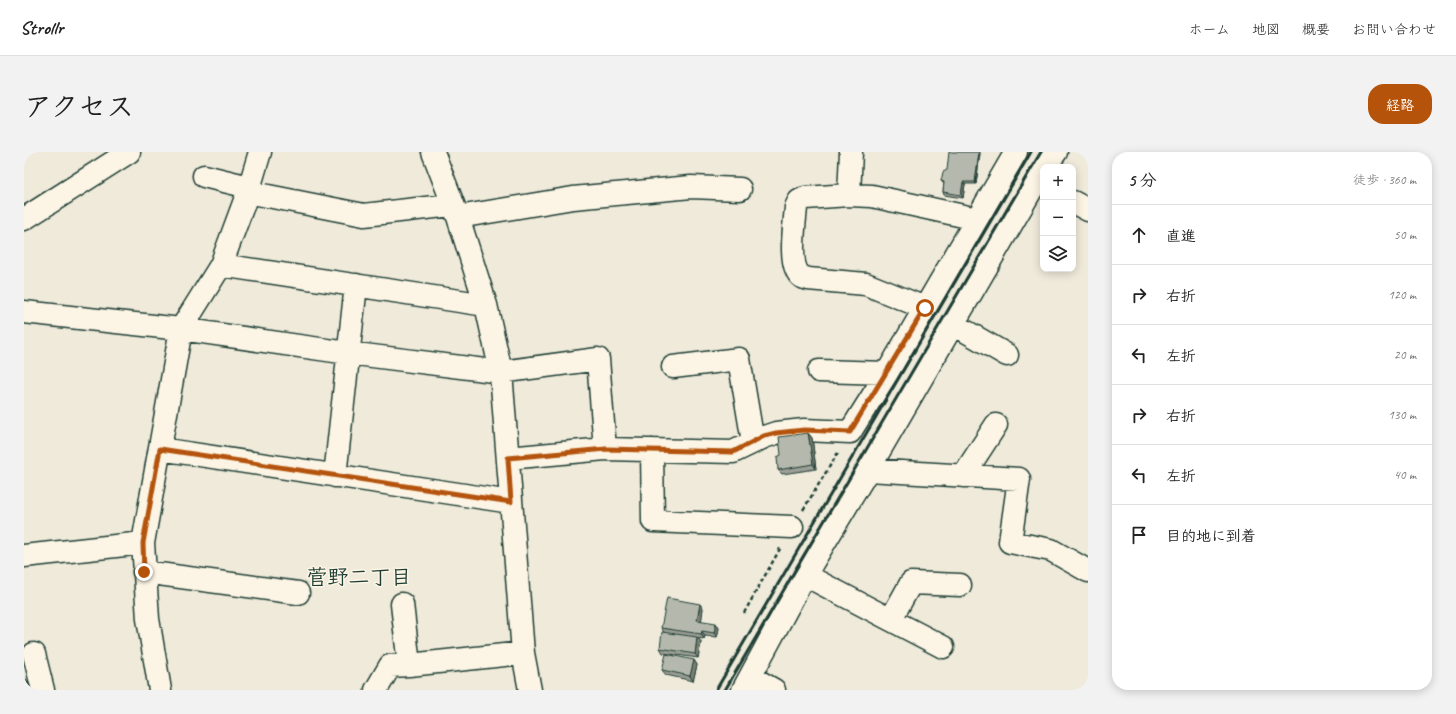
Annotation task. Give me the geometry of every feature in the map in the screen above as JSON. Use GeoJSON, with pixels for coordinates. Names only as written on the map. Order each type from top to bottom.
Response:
{"type":"FeatureCollection","features":[{"type":"Feature","properties":{"kind":"street"},"geometry":{"type":"LineString","coordinates":[[24,219],[129,152]]}},
{"type":"Feature","properties":{"kind":"street"},"geometry":{"type":"LineString","coordinates":[[160,690],[148,619],[143,543],[181,329],[221,265],[249,190],[260,152]]}},
{"type":"Feature","properties":{"kind":"street"},"geometry":{"type":"LineString","coordinates":[[433,152],[455,211],[486,305],[501,372],[523,653],[530,690]]}},
{"type":"Feature","properties":{"kind":"street"},"geometry":{"type":"LineString","coordinates":[[849,195],[851,152]]}},
{"type":"Feature","properties":{"kind":"street"},"geometry":{"type":"LineString","coordinates":[[508,458],[606,449],[733,452],[764,436],[776,433],[804,430],[850,432],[887,373],[1016,152]]}},
{"type":"Feature","properties":{"kind":"street"},"geometry":{"type":"LineString","coordinates":[[1047,164],[1056,152]]}},
{"type":"Feature","properties":{"kind":"street"},"geometry":{"type":"LineString","coordinates":[[1064,164],[1066,152]]}},
{"type":"Feature","properties":{"kind":"street"},"geometry":{"type":"LineString","coordinates":[[774,690],[747,684],[805,575],[1040,175]]}},
{"type":"Feature","properties":{"kind":"street"},"geometry":{"type":"LineString","coordinates":[[204,176],[249,190],[364,215],[455,211],[691,187],[740,189]]}},
{"type":"Feature","properties":{"kind":"street"},"geometry":{"type":"LineString","coordinates":[[925,308],[866,284],[808,279],[802,277],[795,268],[793,254],[796,207],[799,201],[805,198],[849,195],[872,196],[977,219]]}},
{"type":"Feature","properties":{"kind":"street"},"geometry":{"type":"LineString","coordinates":[[1076,204],[1088,210]]}},
{"type":"Feature","properties":{"kind":"street"},"geometry":{"type":"LineString","coordinates":[[221,265],[486,305]]}},
{"type":"Feature","properties":{"kind":"street"},"geometry":{"type":"LineString","coordinates":[[335,476],[356,285]]}},
{"type":"Feature","properties":{"kind":"street"},"geometry":{"type":"LineString","coordinates":[[24,312],[181,329],[348,353],[501,372],[598,359],[606,449]]}},
{"type":"Feature","properties":{"kind":"street"},"geometry":{"type":"LineString","coordinates":[[953,324],[1007,355]]}},
{"type":"Feature","properties":{"kind":"street"},"geometry":{"type":"LineString","coordinates":[[673,367],[739,359],[753,442]]}},
{"type":"Feature","properties":{"kind":"street"},"geometry":{"type":"LineString","coordinates":[[818,371],[887,373]]}},
{"type":"Feature","properties":{"kind":"street"},"geometry":{"type":"LineString","coordinates":[[963,476],[996,425]]}},
{"type":"Feature","properties":{"kind":"street"},"geometry":{"type":"LineString","coordinates":[[160,449],[511,502]]}},
{"type":"Feature","properties":{"kind":"street"},"geometry":{"type":"LineString","coordinates":[[652,450],[653,522],[792,527]]}},
{"type":"Feature","properties":{"kind":"street"},"geometry":{"type":"LineString","coordinates":[[868,470],[1019,480],[1010,542],[1051,550],[1088,571]]}},
{"type":"Feature","properties":{"kind":"street"},"geometry":{"type":"LineString","coordinates":[[24,556],[143,543]]}},
{"type":"Feature","properties":{"kind":"street"},"geometry":{"type":"LineString","coordinates":[[144,572],[298,593]]}},
{"type":"Feature","properties":{"kind":"street"},"geometry":{"type":"LineString","coordinates":[[805,575],[944,647]]}},
{"type":"Feature","properties":{"kind":"street"},"geometry":{"type":"LineString","coordinates":[[891,619],[911,583],[960,585]]}},
{"type":"Feature","properties":{"kind":"street"},"geometry":{"type":"LineString","coordinates":[[402,604],[409,665]]}},
{"type":"Feature","properties":{"kind":"street"},"geometry":{"type":"LineString","coordinates":[[376,690],[390,666],[523,653]]}},
{"type":"Feature","properties":{"kind":"street"},"geometry":{"type":"LineString","coordinates":[[34,654],[43,690]]}},
{"type":"Feature","properties":{"kind":"building"},"geometry":{"type":"Polygon","coordinates":[[[949,152],[979,152],[975,182],[963,182],[961,195],[943,192],[944,182],[941,181],[943,172],[947,170],[949,152]]]}},
{"type":"Feature","properties":{"kind":"building"},"geometry":{"type":"Polygon","coordinates":[[[808,433],[813,464],[778,470],[777,457],[781,455],[779,437],[808,433]]]}},
{"type":"Feature","properties":{"kind":"building"},"geometry":{"type":"Polygon","coordinates":[[[667,598],[700,604],[697,620],[716,623],[714,633],[702,631],[701,634],[661,628],[667,598]]]}},
{"type":"Feature","properties":{"kind":"building"},"geometry":{"type":"Polygon","coordinates":[[[662,632],[697,637],[695,654],[660,648],[662,632]]]}},
{"type":"Feature","properties":{"kind":"building"},"geometry":{"type":"Polygon","coordinates":[[[666,654],[694,660],[690,676],[662,670],[666,654]]]}},
{"type":"Feature","properties":{"kind":"building"},"geometry":{"type":"Polygon","coordinates":[[[24,679],[26,679],[29,690],[24,690],[24,679]]]}},
{"type":"Feature","properties":{"kind":"railway"},"geometry":{"type":"LineString","coordinates":[[716,690],[1031,152]]}},
{"type":"Feature","properties":{"kind":"railway"},"geometry":{"type":"LineString","coordinates":[[725,690],[1041,152]]}},
{"type":"Feature","properties":{"kind":"district","name":"菅野二丁目"},"geometry":{"type":"Point","coordinates":[359,577]}},
{"type":"Feature","properties":{"kind":"route"},"geometry":{"type":"LineString","coordinates":[[144,572],[143,543],[160,449],[511,502],[508,458],[606,449],[733,452],[764,436],[776,433],[804,430],[850,432],[925,308]]}}]}
